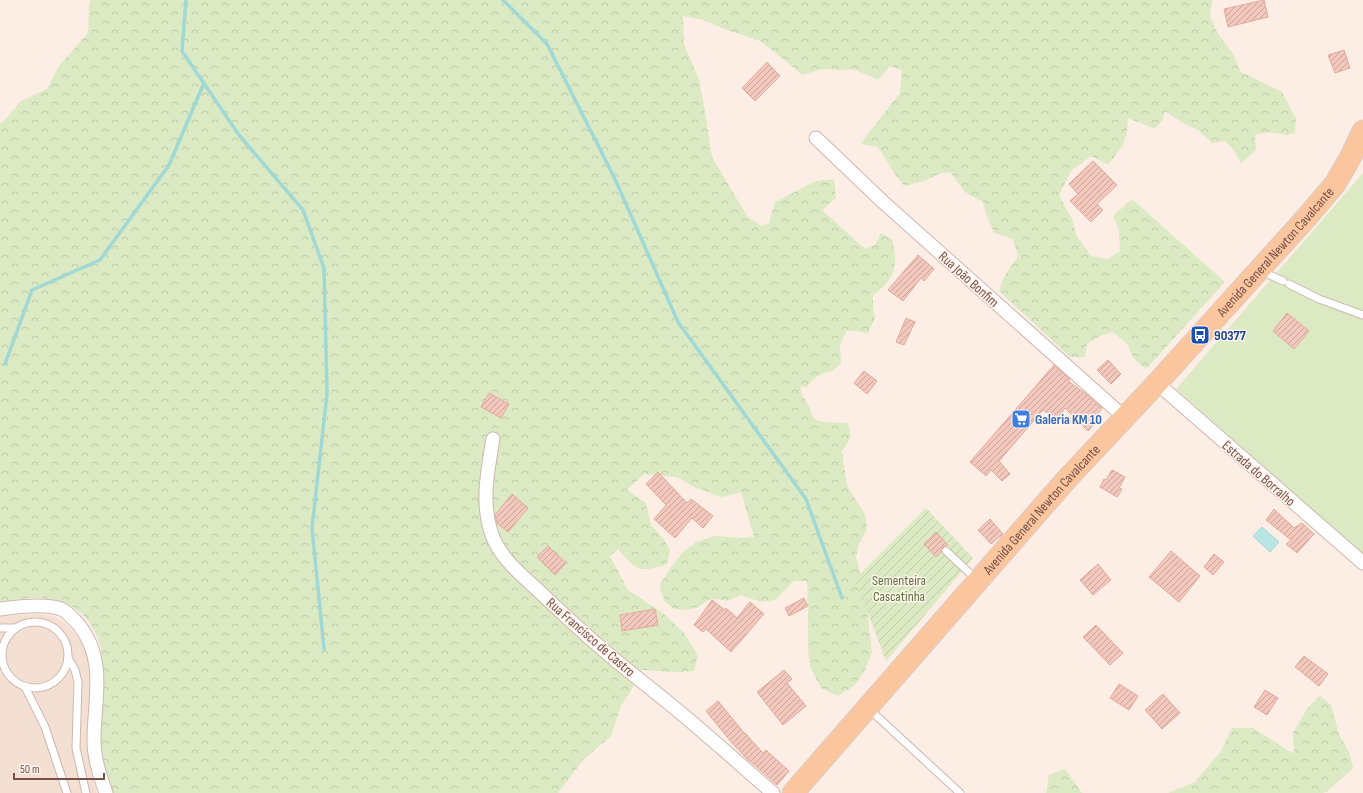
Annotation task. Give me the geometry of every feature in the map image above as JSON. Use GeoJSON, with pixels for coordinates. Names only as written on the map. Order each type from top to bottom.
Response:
{"type":"FeatureCollection","features":[{"type":"Feature","properties":{"kind":"main road","name":"Avenida General Newton Cavalcante"},"geometry":{"type":"LineString","coordinates":[[793,793],[1066,480],[1259,270],[1335,184],[1363,131]]}},
{"type":"Feature","properties":{"kind":"street","name":"Rua João Bonfim"},"geometry":{"type":"LineString","coordinates":[[816,138],[883,202],[1124,417]]}},
{"type":"Feature","properties":{"kind":"street","name":"Estrada do Borralho"},"geometry":{"type":"LineString","coordinates":[[1156,383],[1363,563]]}},
{"type":"Feature","properties":{"kind":"street","name":"Rua Francisco de Castro"},"geometry":{"type":"LineString","coordinates":[[493,439],[486,477],[487,513],[491,532],[496,545],[503,555],[514,568],[594,643],[682,714],[773,793]]}},
{"type":"Feature","properties":{"kind":"street"},"geometry":{"type":"LineString","coordinates":[[0,609],[42,606],[61,609],[75,620],[84,631],[91,647],[97,670],[94,740],[97,767],[106,793]]}},
{"type":"Feature","properties":{"kind":"lane"},"geometry":{"type":"LineString","coordinates":[[1259,270],[1319,299],[1363,315]]}},
{"type":"Feature","properties":{"kind":"lane"},"geometry":{"type":"LineString","coordinates":[[946,551],[978,581]]}},
{"type":"Feature","properties":{"kind":"lane"},"geometry":{"type":"LineString","coordinates":[[35,622],[46,623],[55,629],[62,637],[67,647],[68,658],[64,672],[54,683],[40,688],[25,687],[13,681],[3,669],[1,655],[5,640],[15,628],[24,623],[35,622]]}},
{"type":"Feature","properties":{"kind":"lane"},"geometry":{"type":"LineString","coordinates":[[0,628],[15,628]]}},
{"type":"Feature","properties":{"kind":"lane"},"geometry":{"type":"LineString","coordinates":[[68,658],[75,670],[78,682],[76,748],[86,793]]}},
{"type":"Feature","properties":{"kind":"lane"},"geometry":{"type":"LineString","coordinates":[[25,687],[45,727],[67,793]]}},
{"type":"Feature","properties":{"kind":"lane"},"geometry":{"type":"LineString","coordinates":[[867,708],[881,719],[960,793]]}},
{"type":"Feature","properties":{"kind":"shaded area"},"geometry":{"type":"Polygon","coordinates":[[[40,614],[54,616],[65,623],[76,635],[84,648],[90,663],[92,676],[88,715],[88,749],[92,776],[97,793],[0,793],[0,616],[40,614]]]}},
{"type":"Feature","properties":{"kind":"green space"},"geometry":{"type":"Polygon","coordinates":[[[91,0],[1212,0],[1210,16],[1218,34],[1233,54],[1241,72],[1282,92],[1296,119],[1295,133],[1287,135],[1267,132],[1255,135],[1256,150],[1241,163],[1232,148],[1225,141],[1212,143],[1198,130],[1186,125],[1165,111],[1162,121],[1155,129],[1128,118],[1127,132],[1123,145],[1108,165],[1091,156],[1071,171],[1059,195],[1072,219],[1077,236],[1091,256],[1108,259],[1120,251],[1119,231],[1113,216],[1132,199],[1225,282],[1146,369],[1134,359],[1127,344],[1113,332],[1100,336],[1087,344],[1085,357],[1070,357],[999,291],[1004,277],[1018,256],[1013,239],[994,233],[983,202],[965,192],[950,172],[942,173],[921,182],[904,186],[878,147],[861,144],[900,93],[902,70],[890,66],[878,80],[854,69],[822,69],[802,75],[760,41],[703,20],[683,16],[684,44],[699,80],[712,157],[747,216],[761,226],[769,223],[775,202],[816,181],[834,179],[836,198],[822,210],[865,249],[875,245],[881,233],[892,239],[895,257],[894,271],[887,283],[873,295],[875,318],[868,333],[847,330],[840,345],[841,363],[834,370],[821,374],[811,381],[807,387],[800,386],[802,394],[814,418],[825,422],[848,423],[851,436],[842,452],[847,486],[865,514],[867,529],[858,546],[856,558],[864,585],[872,652],[864,672],[854,686],[838,696],[821,688],[810,667],[808,650],[807,581],[794,581],[775,600],[761,602],[741,595],[727,601],[718,599],[708,600],[699,607],[686,610],[674,609],[665,602],[660,589],[661,583],[683,552],[696,542],[715,536],[741,538],[754,537],[741,492],[722,497],[694,487],[677,477],[644,474],[627,490],[646,503],[651,525],[663,538],[670,550],[667,564],[650,569],[644,569],[634,566],[618,549],[610,556],[628,590],[663,613],[684,633],[698,655],[694,671],[673,672],[642,670],[621,706],[611,736],[584,759],[558,793],[113,793],[103,769],[101,753],[104,681],[103,662],[100,645],[93,629],[79,611],[57,600],[34,598],[0,602],[0,123],[2,123],[21,101],[47,89],[59,66],[88,33],[89,5],[91,0]]]}},
{"type":"Feature","properties":{"kind":"green space"},"geometry":{"type":"Polygon","coordinates":[[[1363,173],[1363,554],[1176,389],[1363,173]]]}},
{"type":"Feature","properties":{"kind":"green space","name":"Sementeira Cascatinha"},"geometry":{"type":"Polygon","coordinates":[[[926,508],[973,558],[886,661],[855,579],[926,508]]]}},
{"type":"Feature","properties":{"kind":"green space"},"geometry":{"type":"Polygon","coordinates":[[[1320,696],[1331,705],[1339,734],[1350,754],[1353,768],[1328,791],[1323,793],[1168,793],[1195,782],[1221,751],[1232,728],[1253,728],[1294,754],[1293,733],[1308,707],[1320,696]]]}},
{"type":"Feature","properties":{"kind":"green space"},"geometry":{"type":"Polygon","coordinates":[[[1065,769],[1082,793],[1046,793],[1049,775],[1065,769]]]}},
{"type":"Feature","properties":{"kind":"water"},"geometry":{"type":"Polygon","coordinates":[[[1262,527],[1279,542],[1270,552],[1253,536],[1262,527]]]}},
{"type":"Feature","properties":{"kind":"building"},"geometry":{"type":"Polygon","coordinates":[[[1264,0],[1268,17],[1228,27],[1224,9],[1264,0]]]}},
{"type":"Feature","properties":{"kind":"building"},"geometry":{"type":"Polygon","coordinates":[[[1344,50],[1350,68],[1335,73],[1328,55],[1344,50]]]}},
{"type":"Feature","properties":{"kind":"building"},"geometry":{"type":"Polygon","coordinates":[[[767,62],[780,76],[755,101],[742,88],[767,62]]]}},
{"type":"Feature","properties":{"kind":"building"},"geometry":{"type":"Polygon","coordinates":[[[1093,161],[1117,185],[1097,204],[1103,210],[1091,222],[1070,201],[1078,194],[1069,184],[1093,161]]]}},
{"type":"Feature","properties":{"kind":"building"},"geometry":{"type":"Polygon","coordinates":[[[918,255],[934,269],[924,281],[921,278],[903,301],[888,290],[918,255]]]}},
{"type":"Feature","properties":{"kind":"building"},"geometry":{"type":"Polygon","coordinates":[[[1287,313],[1309,331],[1294,349],[1273,331],[1287,313]]]}},
{"type":"Feature","properties":{"kind":"building"},"geometry":{"type":"Polygon","coordinates":[[[906,318],[915,322],[904,345],[896,342],[906,318]]]}},
{"type":"Feature","properties":{"kind":"building"},"geometry":{"type":"Polygon","coordinates":[[[1108,360],[1121,374],[1111,384],[1097,370],[1108,360]]]}},
{"type":"Feature","properties":{"kind":"building","name":"Galeria KM 10"},"geometry":{"type":"Polygon","coordinates":[[[1054,365],[1070,379],[1068,381],[1102,408],[1093,421],[1095,423],[1088,431],[1065,408],[1057,419],[1043,410],[999,461],[1010,474],[1002,481],[991,470],[986,476],[970,462],[1054,365]]]}},
{"type":"Feature","properties":{"kind":"building"},"geometry":{"type":"Polygon","coordinates":[[[864,371],[877,381],[867,394],[854,383],[864,371]]]}},
{"type":"Feature","properties":{"kind":"building"},"geometry":{"type":"Polygon","coordinates":[[[489,393],[509,404],[501,418],[481,407],[489,393]]]}},
{"type":"Feature","properties":{"kind":"building"},"geometry":{"type":"Polygon","coordinates":[[[1112,470],[1125,477],[1119,488],[1122,489],[1117,497],[1100,487],[1104,479],[1106,480],[1112,470]]]}},
{"type":"Feature","properties":{"kind":"building"},"geometry":{"type":"Polygon","coordinates":[[[658,472],[687,503],[691,499],[713,516],[703,528],[692,518],[675,538],[654,519],[666,505],[646,484],[658,472]]]}},
{"type":"Feature","properties":{"kind":"building"},"geometry":{"type":"Polygon","coordinates":[[[512,494],[528,508],[508,532],[497,523],[495,515],[512,494]]]}},
{"type":"Feature","properties":{"kind":"building"},"geometry":{"type":"Polygon","coordinates":[[[1274,509],[1294,528],[1302,523],[1314,534],[1297,553],[1286,544],[1291,540],[1266,520],[1274,509]]]}},
{"type":"Feature","properties":{"kind":"building"},"geometry":{"type":"Polygon","coordinates":[[[990,519],[1003,534],[991,544],[978,530],[990,519]]]}},
{"type":"Feature","properties":{"kind":"building"},"geometry":{"type":"Polygon","coordinates":[[[936,532],[948,545],[943,547],[941,552],[936,557],[924,544],[936,532]]]}},
{"type":"Feature","properties":{"kind":"building"},"geometry":{"type":"Polygon","coordinates":[[[548,546],[566,563],[555,575],[537,557],[548,546]]]}},
{"type":"Feature","properties":{"kind":"building"},"geometry":{"type":"Polygon","coordinates":[[[1171,551],[1200,576],[1179,602],[1149,577],[1171,551]]]}},
{"type":"Feature","properties":{"kind":"building"},"geometry":{"type":"Polygon","coordinates":[[[1214,554],[1224,562],[1213,575],[1204,567],[1214,554]]]}},
{"type":"Feature","properties":{"kind":"building"},"geometry":{"type":"Polygon","coordinates":[[[1098,564],[1111,580],[1093,595],[1080,580],[1098,564]]]}},
{"type":"Feature","properties":{"kind":"building"},"geometry":{"type":"Polygon","coordinates":[[[804,598],[808,606],[789,616],[785,608],[804,598]]]}},
{"type":"Feature","properties":{"kind":"building"},"geometry":{"type":"Polygon","coordinates":[[[712,600],[725,610],[726,608],[737,618],[750,602],[764,614],[731,652],[706,629],[703,632],[694,625],[712,600]]]}},
{"type":"Feature","properties":{"kind":"building"},"geometry":{"type":"Polygon","coordinates":[[[655,609],[658,625],[622,631],[620,615],[655,609]]]}},
{"type":"Feature","properties":{"kind":"building"},"geometry":{"type":"Polygon","coordinates":[[[1096,625],[1123,653],[1110,665],[1083,637],[1096,625]]]}},
{"type":"Feature","properties":{"kind":"building"},"geometry":{"type":"Polygon","coordinates":[[[1304,656],[1328,674],[1319,686],[1295,667],[1304,656]]]}},
{"type":"Feature","properties":{"kind":"building"},"geometry":{"type":"Polygon","coordinates":[[[784,670],[792,679],[787,683],[806,706],[783,725],[757,692],[784,670]]]}},
{"type":"Feature","properties":{"kind":"building"},"geometry":{"type":"Polygon","coordinates":[[[1119,684],[1138,696],[1129,710],[1110,698],[1119,684]]]}},
{"type":"Feature","properties":{"kind":"building"},"geometry":{"type":"Polygon","coordinates":[[[1265,690],[1278,698],[1267,715],[1254,707],[1265,690]]]}},
{"type":"Feature","properties":{"kind":"building"},"geometry":{"type":"Polygon","coordinates":[[[1163,694],[1180,713],[1162,729],[1145,710],[1163,694]]]}},
{"type":"Feature","properties":{"kind":"building"},"geometry":{"type":"Polygon","coordinates":[[[718,701],[763,753],[766,750],[789,771],[777,785],[749,761],[706,711],[718,701]]]}},
{"type":"Feature","properties":{"kind":"waterway"},"geometry":{"type":"LineString","coordinates":[[186,0],[182,51],[239,135],[303,210],[324,268],[327,394],[312,528],[324,649]]}},
{"type":"Feature","properties":{"kind":"waterway"},"geometry":{"type":"LineString","coordinates":[[503,0],[547,44],[615,179],[678,322],[806,499],[842,598]]}},
{"type":"Feature","properties":{"kind":"waterway"},"geometry":{"type":"LineString","coordinates":[[5,364],[32,290],[100,260],[169,165],[204,83]]}},
{"type":"Feature","properties":{"kind":"place","name":"90377"},"geometry":{"type":"Point","coordinates":[1200,335]}},
{"type":"Feature","properties":{"kind":"place","name":"Galeria KM 10"},"geometry":{"type":"Point","coordinates":[1021,419]}}]}
